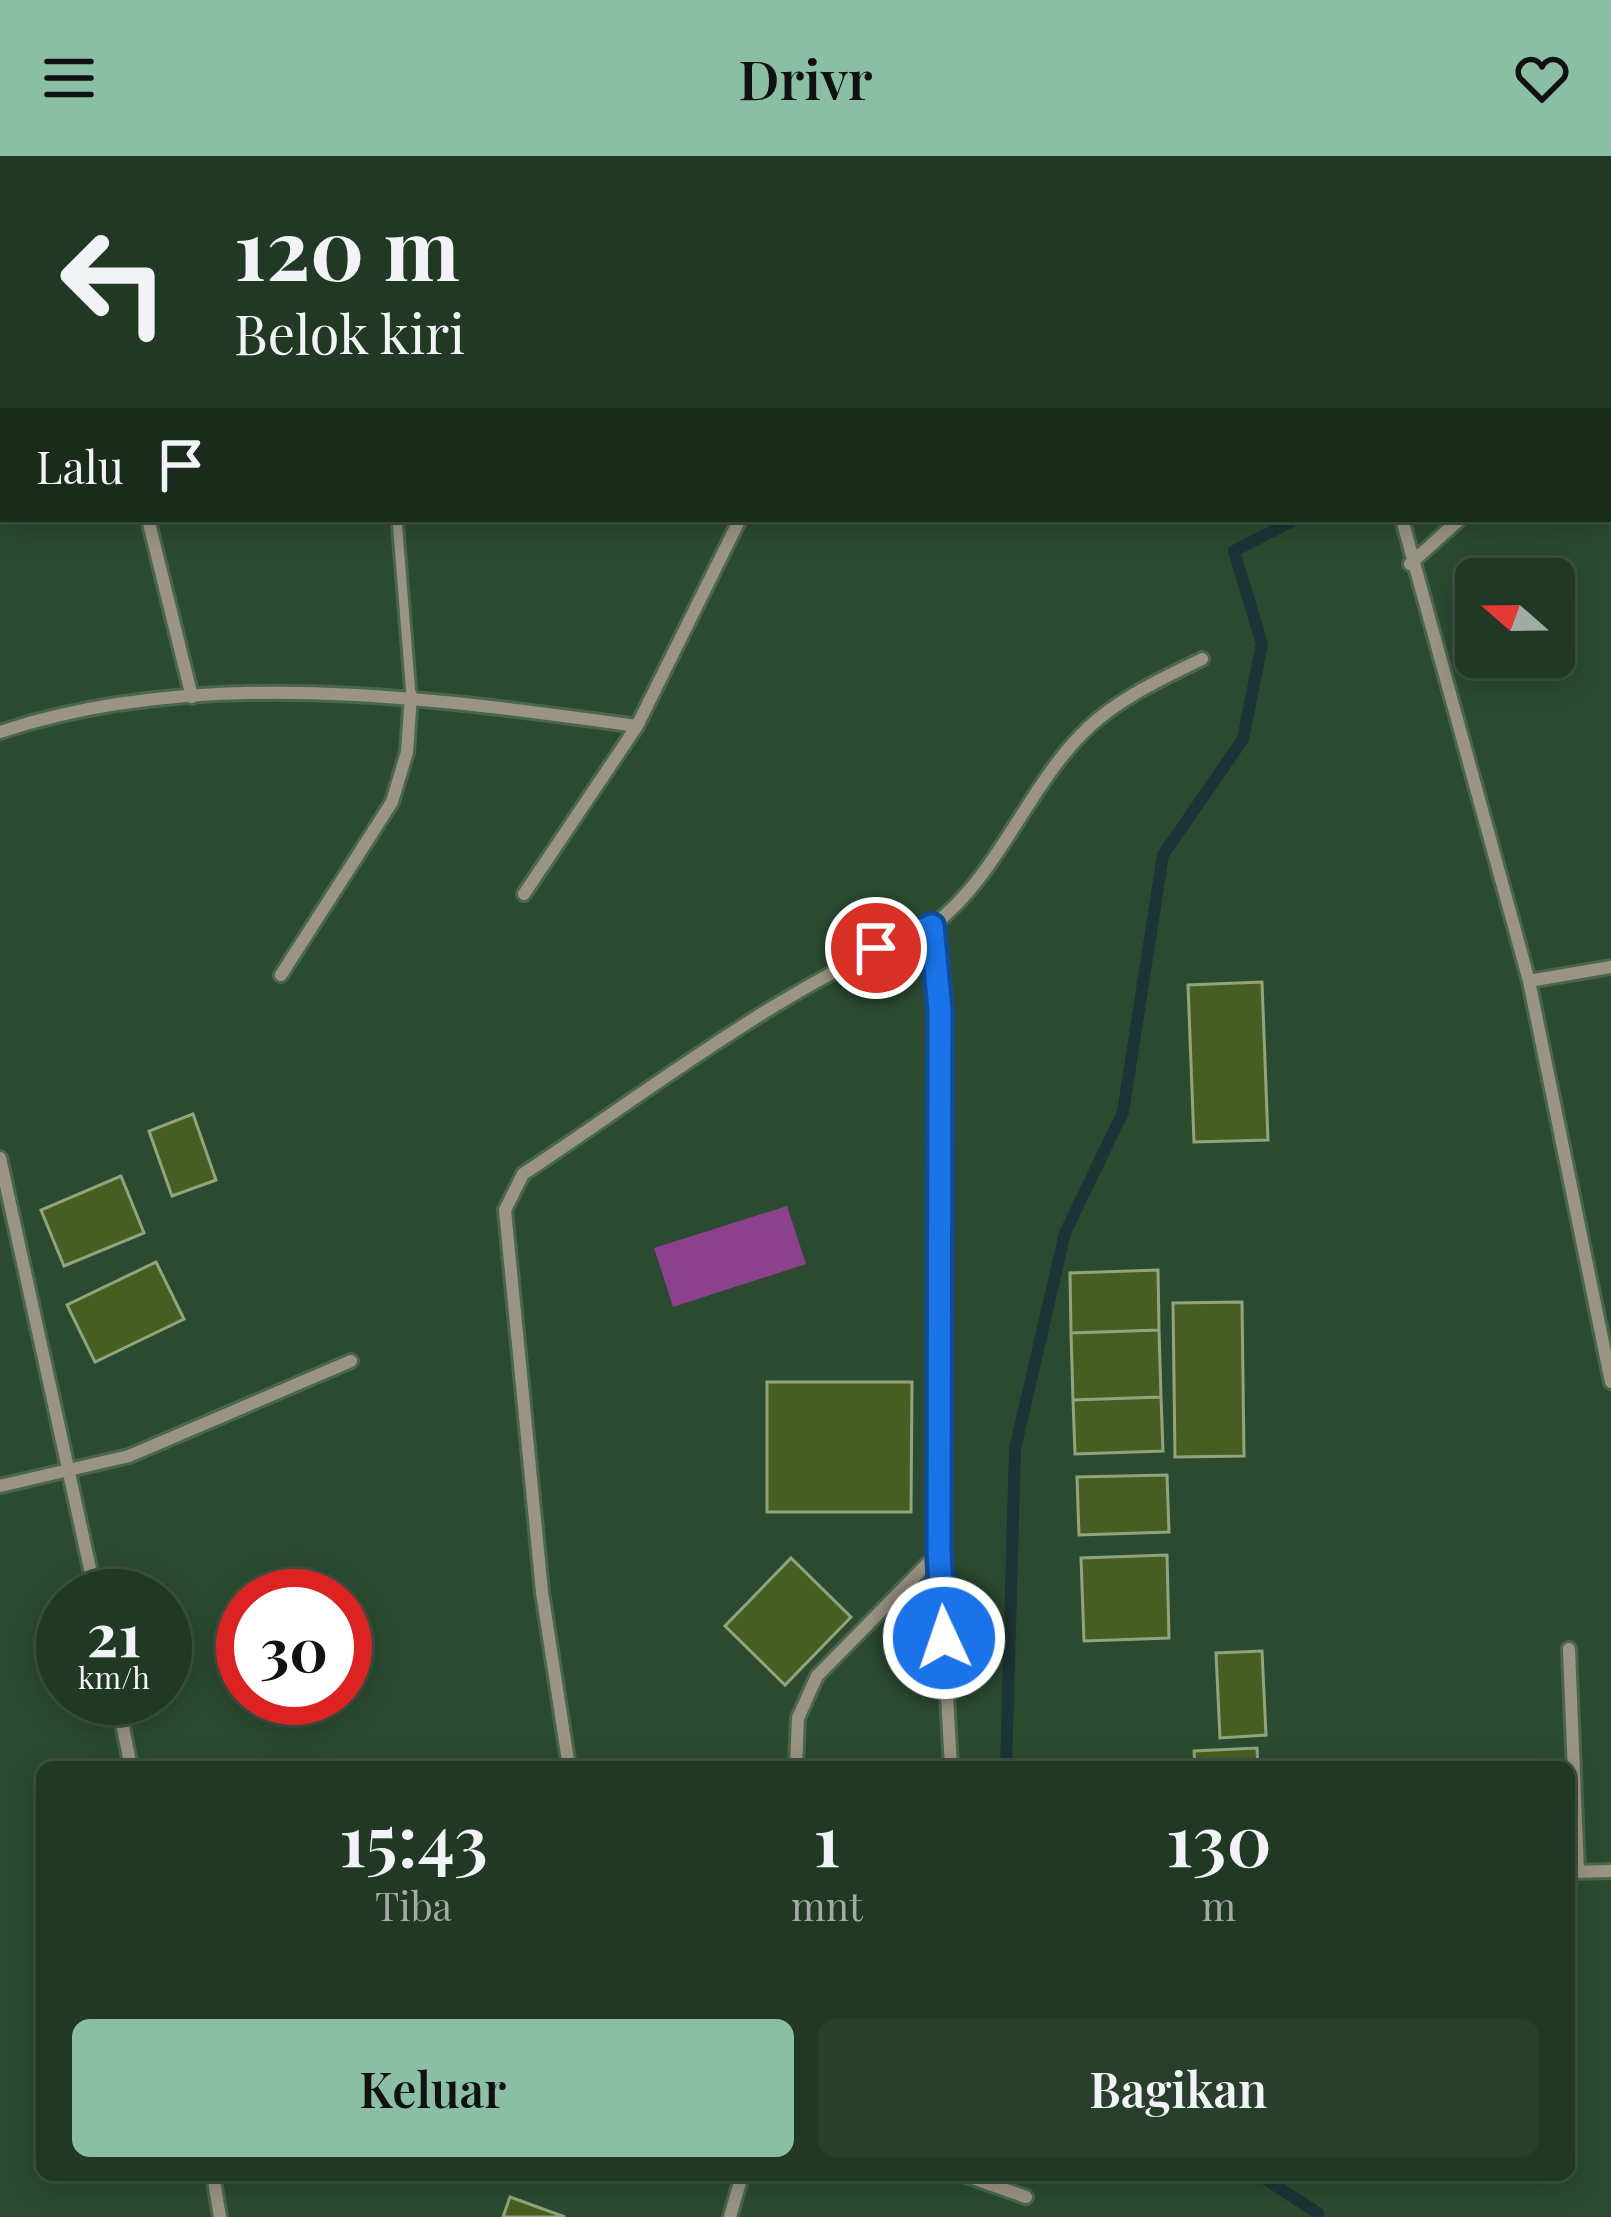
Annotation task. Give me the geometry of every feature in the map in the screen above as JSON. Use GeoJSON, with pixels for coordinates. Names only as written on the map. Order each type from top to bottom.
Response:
{"type":"FeatureCollection","features":[{"type":"Feature","properties":{"kind":"street"},"geometry":{"type":"LineString","coordinates":[[149,522],[192,697]]}},
{"type":"Feature","properties":{"kind":"street"},"geometry":{"type":"LineString","coordinates":[[524,894],[637,726],[739,522]]}},
{"type":"Feature","properties":{"kind":"street"},"geometry":{"type":"LineString","coordinates":[[1403,522],[1410,564],[1529,981],[1611,1382]]}},
{"type":"Feature","properties":{"kind":"street"},"geometry":{"type":"LineString","coordinates":[[1410,564],[1457,522]]}},
{"type":"Feature","properties":{"kind":"street"},"geometry":{"type":"LineString","coordinates":[[568,1761],[542,1592],[505,1210],[508,1194],[523,1174],[790,998],[876,948],[932,926],[970,892],[1086,730],[1153,683],[1202,659]]}},
{"type":"Feature","properties":{"kind":"street"},"geometry":{"type":"LineString","coordinates":[[281,975],[392,802],[407,752],[411,695]]}},
{"type":"Feature","properties":{"kind":"street"},"geometry":{"type":"LineString","coordinates":[[0,731],[192,697],[411,695],[637,726]]}},
{"type":"Feature","properties":{"kind":"street"},"geometry":{"type":"LineString","coordinates":[[932,926],[940,1010],[939,1552],[951,1761]]}},
{"type":"Feature","properties":{"kind":"street"},"geometry":{"type":"LineString","coordinates":[[1529,981],[1611,967]]}},
{"type":"Feature","properties":{"kind":"street"},"geometry":{"type":"LineString","coordinates":[[0,1158],[90,1569]]}},
{"type":"Feature","properties":{"kind":"street"},"geometry":{"type":"LineString","coordinates":[[0,1486],[129,1456],[351,1361]]}},
{"type":"Feature","properties":{"kind":"street"},"geometry":{"type":"LineString","coordinates":[[796,1761],[799,1718],[817,1676],[939,1552]]}},
{"type":"Feature","properties":{"kind":"street"},"geometry":{"type":"LineString","coordinates":[[1569,1649],[1572,1761]]}},
{"type":"Feature","properties":{"kind":"street"},"geometry":{"type":"LineString","coordinates":[[122,1725],[130,1761]]}},
{"type":"Feature","properties":{"kind":"street"},"geometry":{"type":"LineString","coordinates":[[1575,1872],[1611,1871]]}},
{"type":"Feature","properties":{"kind":"street"},"geometry":{"type":"LineString","coordinates":[[214,2181],[220,2217]]}},
{"type":"Feature","properties":{"kind":"street"},"geometry":{"type":"LineString","coordinates":[[730,2217],[740,2181]]}},
{"type":"Feature","properties":{"kind":"street"},"geometry":{"type":"LineString","coordinates":[[981,2181],[1026,2197]]}},
{"type":"Feature","properties":{"kind":"lane"},"geometry":{"type":"LineString","coordinates":[[397,522],[411,695]]}},
{"type":"Feature","properties":{"kind":"shaded area"},"geometry":{"type":"Polygon","coordinates":[[[787,1206],[806,1264],[673,1307],[654,1248],[787,1206]]]}},
{"type":"Feature","properties":{"kind":"building"},"geometry":{"type":"Polygon","coordinates":[[[1262,982],[1268,1140],[1194,1142],[1188,985],[1262,982]]]}},
{"type":"Feature","properties":{"kind":"building"},"geometry":{"type":"Polygon","coordinates":[[[193,1114],[216,1180],[172,1196],[149,1131],[193,1114]]]}},
{"type":"Feature","properties":{"kind":"building"},"geometry":{"type":"Polygon","coordinates":[[[121,1176],[144,1233],[64,1266],[41,1210],[121,1176]]]}},
{"type":"Feature","properties":{"kind":"building"},"geometry":{"type":"Polygon","coordinates":[[[156,1262],[184,1319],[95,1362],[67,1305],[156,1262]]]}},
{"type":"Feature","properties":{"kind":"building"},"geometry":{"type":"Polygon","coordinates":[[[1158,1270],[1159,1330],[1071,1333],[1070,1273],[1158,1270]]]}},
{"type":"Feature","properties":{"kind":"building"},"geometry":{"type":"Polygon","coordinates":[[[1242,1302],[1244,1456],[1175,1457],[1173,1303],[1242,1302]]]}},
{"type":"Feature","properties":{"kind":"building"},"geometry":{"type":"Polygon","coordinates":[[[1159,1330],[1161,1397],[1073,1400],[1071,1333],[1159,1330]]]}},
{"type":"Feature","properties":{"kind":"building"},"geometry":{"type":"Polygon","coordinates":[[[767,1382],[912,1382],[911,1512],[767,1512],[767,1382]]]}},
{"type":"Feature","properties":{"kind":"building"},"geometry":{"type":"Polygon","coordinates":[[[1161,1397],[1163,1451],[1075,1454],[1073,1400],[1161,1397]]]}},
{"type":"Feature","properties":{"kind":"building"},"geometry":{"type":"Polygon","coordinates":[[[1167,1475],[1169,1532],[1079,1535],[1077,1477],[1167,1475]]]}},
{"type":"Feature","properties":{"kind":"building"},"geometry":{"type":"Polygon","coordinates":[[[1167,1555],[1169,1638],[1084,1641],[1081,1558],[1167,1555]]]}},
{"type":"Feature","properties":{"kind":"building"},"geometry":{"type":"Polygon","coordinates":[[[791,1558],[851,1617],[785,1685],[725,1626],[791,1558]]]}},
{"type":"Feature","properties":{"kind":"building"},"geometry":{"type":"Polygon","coordinates":[[[1262,1651],[1266,1735],[1220,1738],[1216,1653],[1262,1651]]]}},
{"type":"Feature","properties":{"kind":"building"},"geometry":{"type":"Polygon","coordinates":[[[1257,1748],[1258,1761],[1195,1761],[1194,1751],[1257,1748]]]}},
{"type":"Feature","properties":{"kind":"building"},"geometry":{"type":"Polygon","coordinates":[[[510,2197],[565,2217],[503,2217],[510,2197]]]}},
{"type":"Feature","properties":{"kind":"waterway"},"geometry":{"type":"LineString","coordinates":[[1006,1761],[1015,1449],[1065,1233],[1123,1112],[1163,855],[1243,739],[1262,644],[1234,551],[1290,522]]}},
{"type":"Feature","properties":{"kind":"waterway"},"geometry":{"type":"LineString","coordinates":[[1268,2181],[1318,2213]]}},
{"type":"Feature","properties":{"kind":"route"},"geometry":{"type":"LineString","coordinates":[[876,948],[932,926],[940,1010],[939,1552],[944,1638]]}}]}
